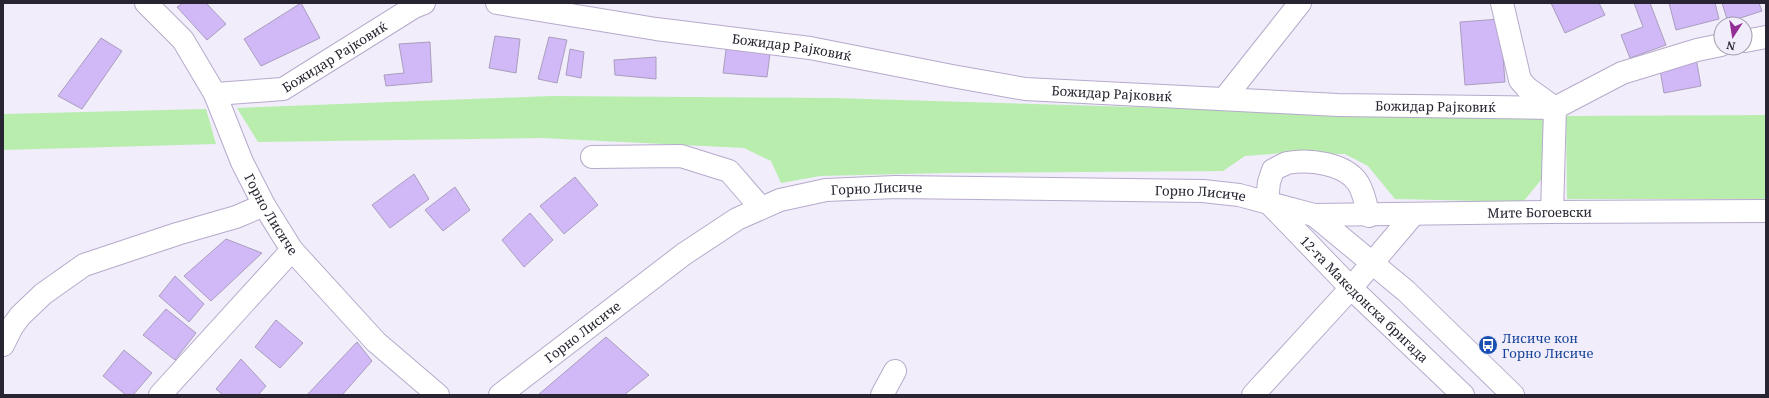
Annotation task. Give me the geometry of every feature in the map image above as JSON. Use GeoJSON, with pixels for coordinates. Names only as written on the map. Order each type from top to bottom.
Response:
{"type":"FeatureCollection","features":[{"type":"Feature","properties":{"kind":"street","name":"Горно Лисиче"},"geometry":{"type":"LineString","coordinates":[[146,3],[183,40],[215,94],[242,162],[264,205],[292,250],[376,342],[438,395]]}},
{"type":"Feature","properties":{"kind":"street","name":"Божидар Рајковиќ"},"geometry":{"type":"LineString","coordinates":[[215,94],[283,89],[414,7],[424,3]]}},
{"type":"Feature","properties":{"kind":"street","name":"Божидар Рајковиќ"},"geometry":{"type":"LineString","coordinates":[[497,3],[656,28],[810,48],[1025,89],[1338,105],[1555,108],[1622,73],[1697,50],[1713,47]]}},
{"type":"Feature","properties":{"kind":"street"},"geometry":{"type":"LineString","coordinates":[[1224,99],[1300,3]]}},
{"type":"Feature","properties":{"kind":"street"},"geometry":{"type":"LineString","coordinates":[[1502,3],[1520,80],[1527,88],[1555,108],[1552,212]]}},
{"type":"Feature","properties":{"kind":"street"},"geometry":{"type":"LineString","coordinates":[[1753,39],[1766,37]]}},
{"type":"Feature","properties":{"kind":"street"},"geometry":{"type":"LineString","coordinates":[[592,157],[681,156],[729,171],[761,208]]}},
{"type":"Feature","properties":{"kind":"street"},"geometry":{"type":"LineString","coordinates":[[1267,201],[1269,182],[1273,170],[1287,164],[1308,162],[1330,165],[1350,174],[1359,184],[1369,216]]}},
{"type":"Feature","properties":{"kind":"street","name":"Горно Лисиче"},"geometry":{"type":"LineString","coordinates":[[500,395],[684,254],[737,219],[780,200],[826,190],[895,187],[1203,191],[1239,195],[1267,201],[1314,215]]}},
{"type":"Feature","properties":{"kind":"street","name":"12-та Македонска бригада"},"geometry":{"type":"LineString","coordinates":[[1267,201],[1352,288],[1463,395]]}},
{"type":"Feature","properties":{"kind":"street"},"geometry":{"type":"LineString","coordinates":[[3,346],[12,327],[24,312],[43,294],[84,265],[177,234],[236,217],[264,205]]}},
{"type":"Feature","properties":{"kind":"street","name":"Мите Богоевски"},"geometry":{"type":"LineString","coordinates":[[1314,215],[1369,216],[1552,212],[1766,211]]}},
{"type":"Feature","properties":{"kind":"street","name":"12-та Македонска бригада"},"geometry":{"type":"LineString","coordinates":[[1314,215],[1406,291],[1513,395]]}},
{"type":"Feature","properties":{"kind":"street"},"geometry":{"type":"LineString","coordinates":[[1253,395],[1352,288],[1372,262],[1413,215]]}},
{"type":"Feature","properties":{"kind":"street"},"geometry":{"type":"LineString","coordinates":[[1396,235],[1394,253],[1396,265],[1406,291]]}},
{"type":"Feature","properties":{"kind":"street"},"geometry":{"type":"LineString","coordinates":[[160,395],[292,250]]}},
{"type":"Feature","properties":{"kind":"street"},"geometry":{"type":"LineString","coordinates":[[882,395],[895,371]]}},
{"type":"Feature","properties":{"kind":"green space"},"geometry":{"type":"Polygon","coordinates":[[[551,96],[833,98],[1545,119],[1545,175],[1523,202],[1395,199],[1368,166],[1345,154],[1284,153],[1245,156],[1223,171],[946,173],[820,176],[781,183],[771,161],[744,148],[542,138],[258,142],[237,108],[551,96]]]}},
{"type":"Feature","properties":{"kind":"green space"},"geometry":{"type":"Polygon","coordinates":[[[206,109],[216,144],[3,150],[3,114],[206,109]]]}},
{"type":"Feature","properties":{"kind":"green space"},"geometry":{"type":"Polygon","coordinates":[[[1766,115],[1766,199],[1567,199],[1566,116],[1766,115]]]}},
{"type":"Feature","properties":{"kind":"building"},"geometry":{"type":"Polygon","coordinates":[[[183,3],[206,3],[226,24],[207,40],[177,7],[183,3]]]}},
{"type":"Feature","properties":{"kind":"building"},"geometry":{"type":"Polygon","coordinates":[[[301,3],[320,38],[261,66],[244,39],[301,3]]]}},
{"type":"Feature","properties":{"kind":"building"},"geometry":{"type":"Polygon","coordinates":[[[1551,3],[1599,3],[1605,15],[1565,33],[1551,3]]]}},
{"type":"Feature","properties":{"kind":"building"},"geometry":{"type":"Polygon","coordinates":[[[1634,3],[1650,3],[1666,45],[1630,58],[1621,35],[1643,27],[1634,3]]]}},
{"type":"Feature","properties":{"kind":"building"},"geometry":{"type":"Polygon","coordinates":[[[1669,3],[1715,3],[1718,16],[1713,16],[1713,21],[1676,30],[1669,3]]]}},
{"type":"Feature","properties":{"kind":"building"},"geometry":{"type":"Polygon","coordinates":[[[1722,3],[1759,3],[1762,11],[1747,16],[1726,16],[1722,3]]]}},
{"type":"Feature","properties":{"kind":"building"},"geometry":{"type":"Polygon","coordinates":[[[1500,19],[1505,82],[1465,85],[1460,22],[1500,19]]]}},
{"type":"Feature","properties":{"kind":"building"},"geometry":{"type":"Polygon","coordinates":[[[495,36],[520,39],[516,73],[489,68],[495,36]]]}},
{"type":"Feature","properties":{"kind":"building"},"geometry":{"type":"Polygon","coordinates":[[[549,37],[567,40],[557,83],[538,79],[549,37]]]}},
{"type":"Feature","properties":{"kind":"building"},"geometry":{"type":"Polygon","coordinates":[[[101,38],[122,51],[82,109],[58,96],[101,38]]]}},
{"type":"Feature","properties":{"kind":"building"},"geometry":{"type":"Polygon","coordinates":[[[430,42],[432,82],[386,86],[384,75],[404,73],[399,44],[430,42]]]}},
{"type":"Feature","properties":{"kind":"building"},"geometry":{"type":"Polygon","coordinates":[[[727,42],[771,46],[767,77],[723,73],[727,42]]]}},
{"type":"Feature","properties":{"kind":"building"},"geometry":{"type":"Polygon","coordinates":[[[570,49],[584,52],[581,78],[566,75],[570,49]]]}},
{"type":"Feature","properties":{"kind":"building"},"geometry":{"type":"Polygon","coordinates":[[[656,57],[656,79],[615,75],[614,60],[656,57]]]}},
{"type":"Feature","properties":{"kind":"building"},"geometry":{"type":"Polygon","coordinates":[[[1696,58],[1701,86],[1664,93],[1659,64],[1696,58]]]}},
{"type":"Feature","properties":{"kind":"building"},"geometry":{"type":"Polygon","coordinates":[[[414,174],[429,199],[390,228],[372,205],[414,174]]]}},
{"type":"Feature","properties":{"kind":"building"},"geometry":{"type":"Polygon","coordinates":[[[575,177],[598,205],[564,234],[540,206],[575,177]]]}},
{"type":"Feature","properties":{"kind":"building"},"geometry":{"type":"Polygon","coordinates":[[[455,187],[470,210],[443,231],[425,210],[455,187]]]}},
{"type":"Feature","properties":{"kind":"building"},"geometry":{"type":"Polygon","coordinates":[[[530,213],[553,240],[524,267],[502,240],[530,213]]]}},
{"type":"Feature","properties":{"kind":"building"},"geometry":{"type":"Polygon","coordinates":[[[226,239],[262,253],[211,301],[184,276],[226,239]]]}},
{"type":"Feature","properties":{"kind":"building"},"geometry":{"type":"Polygon","coordinates":[[[175,276],[204,304],[189,322],[159,296],[175,276]]]}},
{"type":"Feature","properties":{"kind":"building"},"geometry":{"type":"Polygon","coordinates":[[[166,309],[196,333],[175,360],[143,335],[166,309]]]}},
{"type":"Feature","properties":{"kind":"building"},"geometry":{"type":"Polygon","coordinates":[[[276,320],[303,343],[280,368],[255,347],[276,320]]]}},
{"type":"Feature","properties":{"kind":"building"},"geometry":{"type":"Polygon","coordinates":[[[606,337],[649,375],[624,395],[538,395],[606,337]]]}},
{"type":"Feature","properties":{"kind":"building"},"geometry":{"type":"Polygon","coordinates":[[[357,342],[372,361],[342,395],[307,395],[357,342]]]}},
{"type":"Feature","properties":{"kind":"building"},"geometry":{"type":"Polygon","coordinates":[[[124,350],[152,373],[133,395],[126,395],[103,376],[124,350]]]}},
{"type":"Feature","properties":{"kind":"building"},"geometry":{"type":"Polygon","coordinates":[[[241,359],[266,386],[258,395],[223,395],[216,389],[241,359]]]}},
{"type":"Feature","properties":{"kind":"place","name":"Лисиче кон Горно Лисиче"},"geometry":{"type":"Point","coordinates":[1488,345]}}]}
